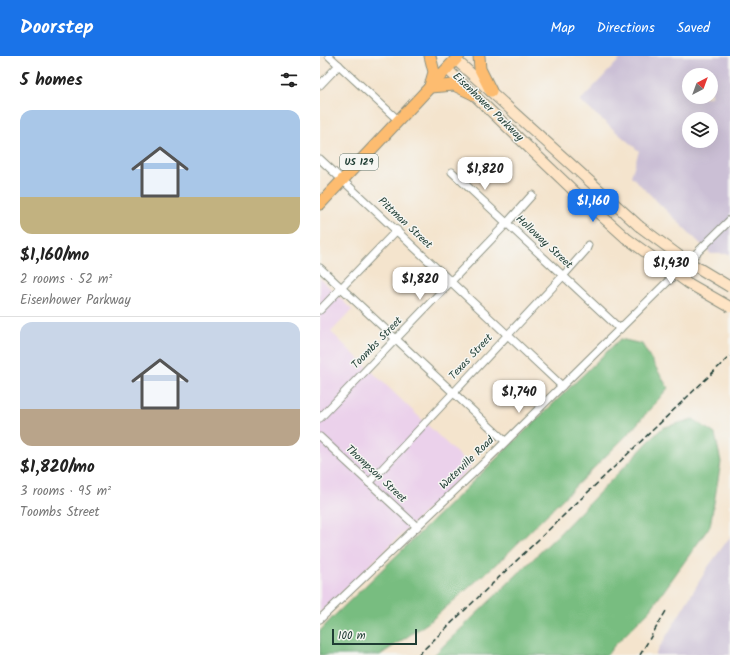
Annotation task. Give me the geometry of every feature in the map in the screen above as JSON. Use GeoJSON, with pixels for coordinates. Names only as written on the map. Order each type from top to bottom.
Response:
{"type":"FeatureCollection","features":[{"type":"Feature","properties":{"kind":"main road"},"geometry":{"type":"LineString","coordinates":[[430,56],[434,72],[430,87],[454,86],[475,95]]}},
{"type":"Feature","properties":{"kind":"main road","name":"Eisenhower Parkway"},"geometry":{"type":"LineString","coordinates":[[433,56],[447,69]]}},
{"type":"Feature","properties":{"kind":"main road"},"geometry":{"type":"LineString","coordinates":[[479,56],[480,69],[491,91]]}},
{"type":"Feature","properties":{"kind":"main road"},"geometry":{"type":"LineString","coordinates":[[447,69],[455,57]]}},
{"type":"Feature","properties":{"kind":"main road","name":"US 129"},"geometry":{"type":"LineString","coordinates":[[320,204],[447,69]]}},
{"type":"Feature","properties":{"kind":"street"},"geometry":{"type":"LineString","coordinates":[[329,56],[398,120]]}},
{"type":"Feature","properties":{"kind":"street","name":"Eisenhower Parkway"},"geometry":{"type":"LineString","coordinates":[[455,57],[639,226],[685,260],[730,287]]}},
{"type":"Feature","properties":{"kind":"street"},"geometry":{"type":"LineString","coordinates":[[320,85],[339,65]]}},
{"type":"Feature","properties":{"kind":"street","name":"Eisenhower Parkway"},"geometry":{"type":"LineString","coordinates":[[447,69],[575,192],[626,238],[688,283],[730,306]]}},
{"type":"Feature","properties":{"kind":"street","name":"Pittman Street"},"geometry":{"type":"LineString","coordinates":[[320,159],[508,333],[562,386]]}},
{"type":"Feature","properties":{"kind":"street","name":"Holloway Street"},"geometry":{"type":"LineString","coordinates":[[452,172],[620,329]]}},
{"type":"Feature","properties":{"kind":"street","name":"Toombs Street"},"geometry":{"type":"LineString","coordinates":[[320,418],[396,340],[532,195]]}},
{"type":"Feature","properties":{"kind":"street","name":"Waterville Road"},"geometry":{"type":"LineString","coordinates":[[320,619],[562,386],[730,220]]}},
{"type":"Feature","properties":{"kind":"street"},"geometry":{"type":"LineString","coordinates":[[320,310],[397,230]]}},
{"type":"Feature","properties":{"kind":"street","name":"Texas Street"},"geometry":{"type":"LineString","coordinates":[[368,483],[508,333],[564,276],[586,250],[588,245]]}},
{"type":"Feature","properties":{"kind":"street"},"geometry":{"type":"LineString","coordinates":[[320,268],[505,441]]}},
{"type":"Feature","properties":{"kind":"street","name":"Thompson Street"},"geometry":{"type":"LineString","coordinates":[[320,436],[368,483],[417,527]]}},
{"type":"Feature","properties":{"kind":"shaded area"},"geometry":{"type":"Polygon","coordinates":[[[623,56],[730,56],[730,254],[711,254],[631,176],[639,151],[580,101],[623,56]]]}},
{"type":"Feature","properties":{"kind":"shaded area"},"geometry":{"type":"Polygon","coordinates":[[[320,278],[352,310],[331,332],[471,467],[320,613],[320,278]]]}},
{"type":"Feature","properties":{"kind":"shaded area"},"geometry":{"type":"Polygon","coordinates":[[[730,537],[730,655],[655,655],[708,567],[730,537]]]}},
{"type":"Feature","properties":{"kind":"green space"},"geometry":{"type":"Polygon","coordinates":[[[620,339],[642,344],[668,388],[630,432],[504,557],[429,622],[380,655],[320,655],[320,631],[331,619],[620,339]]]}},
{"type":"Feature","properties":{"kind":"green space"},"geometry":{"type":"Polygon","coordinates":[[[693,419],[715,434],[721,462],[710,526],[650,610],[607,655],[434,655],[560,533],[662,428],[693,419]]]}},
{"type":"Feature","properties":{"kind":"railway"},"geometry":{"type":"LineString","coordinates":[[418,655],[730,356]]}},
{"type":"Feature","properties":{"kind":"railway"},"geometry":{"type":"LineString","coordinates":[[640,655],[666,611]]}}]}
